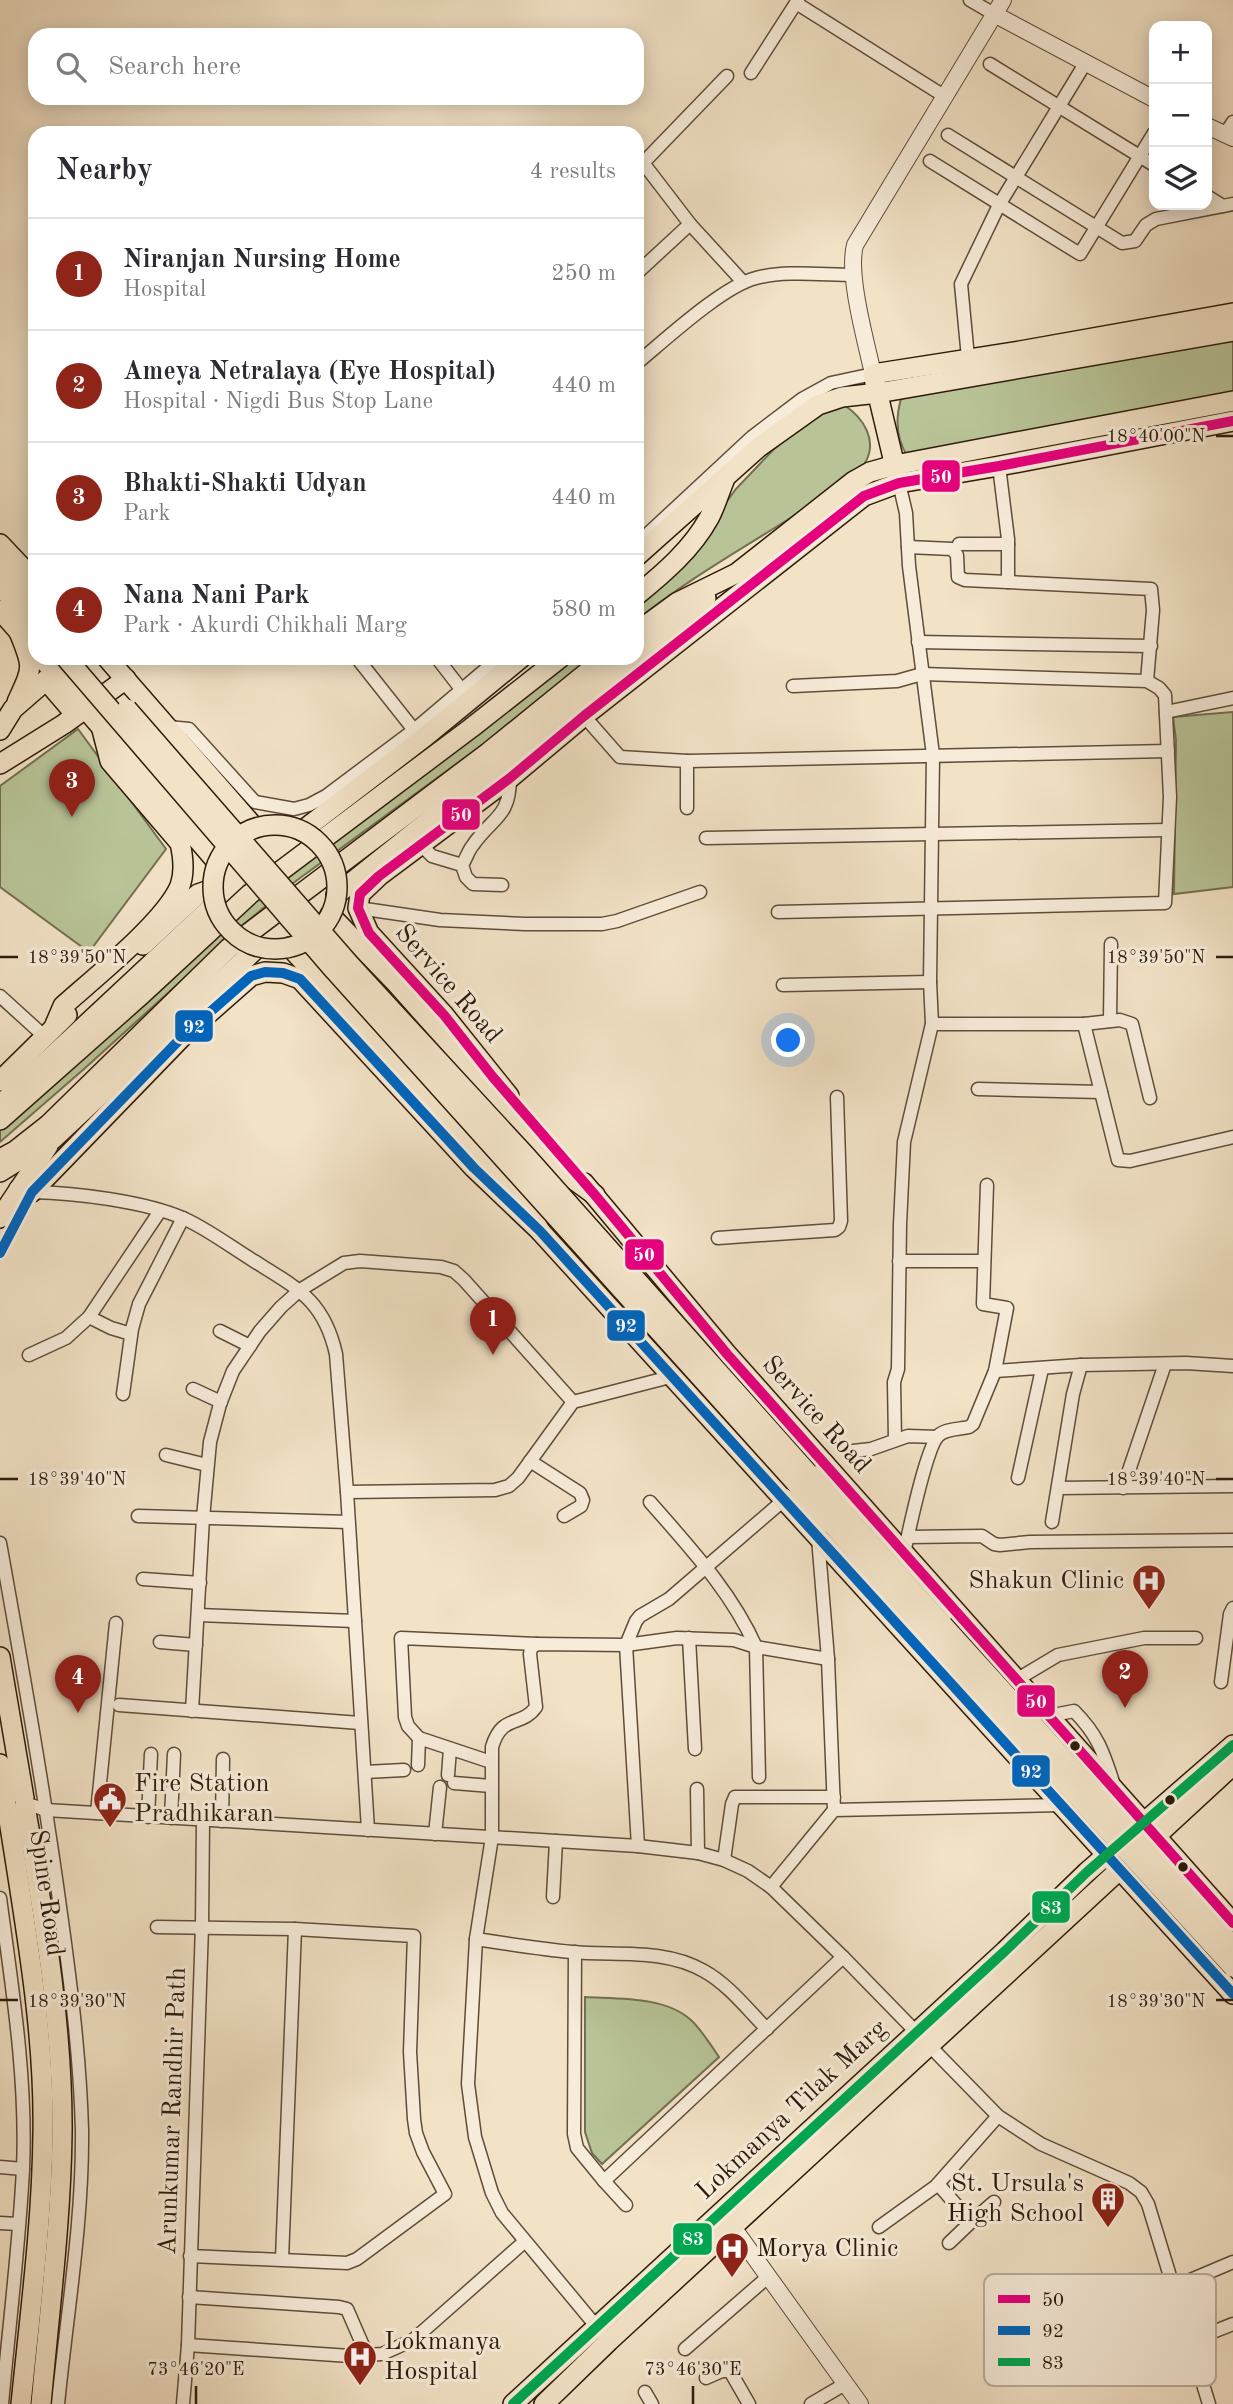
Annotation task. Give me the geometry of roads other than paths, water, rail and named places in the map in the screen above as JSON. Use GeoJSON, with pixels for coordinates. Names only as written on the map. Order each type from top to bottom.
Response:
{"type":"FeatureCollection","features":[{"type":"Feature","properties":{"kind":"main road"},"geometry":{"type":"LineString","coordinates":[[897,474],[873,373],[1020,351],[1233,313]]}},
{"type":"Feature","properties":{"kind":"main road"},"geometry":{"type":"LineString","coordinates":[[644,550],[759,447],[818,405],[842,397],[1233,331]]}},
{"type":"Feature","properties":{"kind":"main road"},"geometry":{"type":"LineString","coordinates":[[358,908],[360,894],[379,876],[510,778],[584,716],[864,496],[897,474],[1233,401]]}},
{"type":"Feature","properties":{"kind":"main road"},"geometry":{"type":"LineString","coordinates":[[644,648],[854,481],[870,472],[897,474],[999,466],[1233,421]]}},
{"type":"Feature","properties":{"kind":"main road"},"geometry":{"type":"LineString","coordinates":[[644,589],[692,543],[710,517],[725,477]]}},
{"type":"Feature","properties":{"kind":"main road"},"geometry":{"type":"LineString","coordinates":[[0,544],[28,574]]}},
{"type":"Feature","properties":{"kind":"main road"},"geometry":{"type":"LineString","coordinates":[[0,567],[28,597]]}},
{"type":"Feature","properties":{"kind":"main road"},"geometry":{"type":"LineString","coordinates":[[644,627],[678,602],[737,573]]}},
{"type":"Feature","properties":{"kind":"main road"},"geometry":{"type":"LineString","coordinates":[[0,586],[27,627]]}},
{"type":"Feature","properties":{"kind":"main road"},"geometry":{"type":"LineString","coordinates":[[0,610],[27,627]]}},
{"type":"Feature","properties":{"kind":"main road"},"geometry":{"type":"LineString","coordinates":[[0,730],[29,676],[31,665]]}},
{"type":"Feature","properties":{"kind":"main road"},"geometry":{"type":"LineString","coordinates":[[88,665],[351,966],[526,1157],[846,1529],[1233,1967]]}},
{"type":"Feature","properties":{"kind":"main road"},"geometry":{"type":"LineString","coordinates":[[113,665],[255,828]]}},
{"type":"Feature","properties":{"kind":"main road"},"geometry":{"type":"LineString","coordinates":[[302,831],[420,733],[448,718],[512,665]]}},
{"type":"Feature","properties":{"kind":"main road"},"geometry":{"type":"LineString","coordinates":[[0,1120],[250,894],[551,665]]}},
{"type":"Feature","properties":{"kind":"main road"},"geometry":{"type":"LineString","coordinates":[[0,1159],[15,1151],[48,1125],[229,947],[489,752],[596,665]]}},
{"type":"Feature","properties":{"kind":"main road"},"geometry":{"type":"LineString","coordinates":[[337,895],[623,665]]}},
{"type":"Feature","properties":{"kind":"main road"},"geometry":{"type":"LineString","coordinates":[[13,709],[52,667]]}},
{"type":"Feature","properties":{"kind":"main road"},"geometry":{"type":"LineString","coordinates":[[52,667],[82,712],[102,726],[218,862]]}},
{"type":"Feature","properties":{"kind":"main road"},"geometry":{"type":"LineString","coordinates":[[52,667],[803,1479],[846,1529]]}},
{"type":"Feature","properties":{"kind":"main road"},"geometry":{"type":"LineString","coordinates":[[2,760],[82,712],[126,679]]}},
{"type":"Feature","properties":{"kind":"main road"},"geometry":{"type":"LineString","coordinates":[[49,1031],[63,1006],[167,909],[180,885],[183,872],[180,843],[110,761],[102,726]]}},
{"type":"Feature","properties":{"kind":"main road"},"geometry":{"type":"LineString","coordinates":[[278,825],[302,831],[318,842],[330,858],[336,876],[337,895],[330,915],[320,929],[306,940],[290,947],[258,947],[239,938],[224,923],[214,897],[218,862],[233,841],[255,828],[278,825]]}},
{"type":"Feature","properties":{"kind":"main road"},"geometry":{"type":"LineString","coordinates":[[0,1081],[49,1031],[198,894],[214,897]]}},
{"type":"Feature","properties":{"kind":"main road"},"geometry":{"type":"LineString","coordinates":[[0,1105],[214,897]]}},
{"type":"Feature","properties":{"kind":"main road","name":"Service Road"},"geometry":{"type":"LineString","coordinates":[[358,908],[369,933],[444,1015],[492,1076],[727,1354],[803,1479],[906,1545],[1016,1680],[1233,1923]]}},
{"type":"Feature","properties":{"kind":"main road"},"geometry":{"type":"LineString","coordinates":[[330,915],[432,1022],[566,1174],[595,1195]]}},
{"type":"Feature","properties":{"kind":"main road"},"geometry":{"type":"LineString","coordinates":[[0,1172],[53,1139],[92,1105],[258,947]]}},
{"type":"Feature","properties":{"kind":"main road"},"geometry":{"type":"LineString","coordinates":[[290,947],[525,1202],[540,1231]]}},
{"type":"Feature","properties":{"kind":"main road"},"geometry":{"type":"LineString","coordinates":[[0,1218],[184,1035],[251,976],[265,972],[283,973],[300,979],[474,1168],[540,1231],[674,1376],[803,1479],[817,1535],[1233,1994]]}},
{"type":"Feature","properties":{"kind":"main road"},"geometry":{"type":"LineString","coordinates":[[25,1191],[53,1139]]}},
{"type":"Feature","properties":{"kind":"main road"},"geometry":{"type":"LineString","coordinates":[[937,1631],[1233,1945]]}},
{"type":"Feature","properties":{"kind":"main road"},"geometry":{"type":"LineString","coordinates":[[0,1657],[13,1803]]}},
{"type":"Feature","properties":{"kind":"main road"},"geometry":{"type":"LineString","coordinates":[[1148,1830],[1233,1745]]}},
{"type":"Feature","properties":{"kind":"main road"},"geometry":{"type":"LineString","coordinates":[[0,1764],[36,1872],[56,2024],[62,2132],[59,2203],[41,2404]]}},
{"type":"Feature","properties":{"kind":"main road"},"geometry":{"type":"LineString","coordinates":[[1148,1830],[1233,1765]]}},
{"type":"Feature","properties":{"kind":"main road","name":"Spine Road"},"geometry":{"type":"LineString","coordinates":[[13,1803],[37,2025],[43,2132],[41,2202],[21,2404]]}},
{"type":"Feature","properties":{"kind":"main road","name":"Lokmanya Tilak Marg"},"geometry":{"type":"LineString","coordinates":[[513,2404],[602,2334],[1148,1830]]}},
{"type":"Feature","properties":{"kind":"main road","name":"Lokmanya Tilak Marg"},"geometry":{"type":"LineString","coordinates":[[544,2404],[602,2334]]}},
{"type":"Feature","properties":{"kind":"street"},"geometry":{"type":"LineString","coordinates":[[970,0],[998,7],[1086,62],[1149,96]]}},
{"type":"Feature","properties":{"kind":"street"},"geometry":{"type":"LineString","coordinates":[[751,73],[797,2],[944,96]]}},
{"type":"Feature","properties":{"kind":"street"},"geometry":{"type":"LineString","coordinates":[[644,537],[751,437],[802,399],[831,383],[873,373],[854,275],[852,258],[855,245],[998,7]]}},
{"type":"Feature","properties":{"kind":"street"},"geometry":{"type":"LineString","coordinates":[[968,358],[961,284],[999,205],[1086,62]]}},
{"type":"Feature","properties":{"kind":"street"},"geometry":{"type":"LineString","coordinates":[[990,64],[1149,162]]}},
{"type":"Feature","properties":{"kind":"street"},"geometry":{"type":"LineString","coordinates":[[644,155],[727,76]]}},
{"type":"Feature","properties":{"kind":"street"},"geometry":{"type":"LineString","coordinates":[[1212,127],[1230,132]]}},
{"type":"Feature","properties":{"kind":"street"},"geometry":{"type":"LineString","coordinates":[[948,135],[1122,243],[1131,243],[1151,221],[1228,205]]}},
{"type":"Feature","properties":{"kind":"street"},"geometry":{"type":"LineString","coordinates":[[930,161],[1080,254],[1149,141]]}},
{"type":"Feature","properties":{"kind":"street"},"geometry":{"type":"LineString","coordinates":[[644,164],[690,224],[743,282]]}},
{"type":"Feature","properties":{"kind":"street"},"geometry":{"type":"LineString","coordinates":[[644,267],[690,224]]}},
{"type":"Feature","properties":{"kind":"street"},"geometry":{"type":"LineString","coordinates":[[644,357],[727,291],[743,282],[758,277],[781,275],[854,275]]}},
{"type":"Feature","properties":{"kind":"street"},"geometry":{"type":"LineString","coordinates":[[999,466],[1008,544],[1008,582]]}},
{"type":"Feature","properties":{"kind":"street"},"geometry":{"type":"LineString","coordinates":[[895,1440],[894,1382],[898,1369],[904,1142],[932,1024],[930,982],[933,755],[918,642],[906,513],[897,474]]}},
{"type":"Feature","properties":{"kind":"street"},"geometry":{"type":"LineString","coordinates":[[959,544],[1008,544]]}},
{"type":"Feature","properties":{"kind":"street"},"geometry":{"type":"LineString","coordinates":[[908,547],[953,548],[957,555],[957,573],[960,579],[1151,589],[1153,610],[1147,681]]}},
{"type":"Feature","properties":{"kind":"street"},"geometry":{"type":"LineString","coordinates":[[918,642],[1151,646]]}},
{"type":"Feature","properties":{"kind":"street"},"geometry":{"type":"LineString","coordinates":[[363,665],[420,733]]}},
{"type":"Feature","properties":{"kind":"street"},"geometry":{"type":"LineString","coordinates":[[442,665],[461,689]]}},
{"type":"Feature","properties":{"kind":"street"},"geometry":{"type":"LineString","coordinates":[[168,727],[189,729],[255,802],[277,808],[294,808],[309,805],[326,796],[420,733],[461,689],[490,665]]}},
{"type":"Feature","properties":{"kind":"street"},"geometry":{"type":"LineString","coordinates":[[778,912],[1165,903],[1170,797],[1165,695],[1147,681],[922,674],[897,681],[793,686]]}},
{"type":"Feature","properties":{"kind":"street"},"geometry":{"type":"LineString","coordinates":[[1166,712],[1233,698]]}},
{"type":"Feature","properties":{"kind":"street"},"geometry":{"type":"LineString","coordinates":[[584,716],[620,758],[687,761],[1168,751]]}},
{"type":"Feature","properties":{"kind":"street"},"geometry":{"type":"LineString","coordinates":[[687,761],[687,808]]}},
{"type":"Feature","properties":{"kind":"street"},"geometry":{"type":"LineString","coordinates":[[502,885],[473,884],[466,877],[462,865],[473,845],[502,814],[510,796],[510,778]]}},
{"type":"Feature","properties":{"kind":"street"},"geometry":{"type":"LineString","coordinates":[[706,838],[1168,830]]}},
{"type":"Feature","properties":{"kind":"street"},"geometry":{"type":"LineString","coordinates":[[421,845],[432,856],[462,865]]}},
{"type":"Feature","properties":{"kind":"street"},"geometry":{"type":"LineString","coordinates":[[358,908],[440,920],[547,925],[601,924],[700,892]]}},
{"type":"Feature","properties":{"kind":"street"},"geometry":{"type":"LineString","coordinates":[[1110,1021],[1111,944]]}},
{"type":"Feature","properties":{"kind":"street"},"geometry":{"type":"LineString","coordinates":[[783,985],[930,982]]}},
{"type":"Feature","properties":{"kind":"street"},"geometry":{"type":"LineString","coordinates":[[0,996],[49,1031]]}},
{"type":"Feature","properties":{"kind":"street"},"geometry":{"type":"LineString","coordinates":[[932,1024],[1084,1024],[1120,1020],[1132,1024],[1150,1098]]}},
{"type":"Feature","properties":{"kind":"street"},"geometry":{"type":"LineString","coordinates":[[1084,1024],[1118,1160],[1130,1161],[1233,1137]]}},
{"type":"Feature","properties":{"kind":"street"},"geometry":{"type":"LineString","coordinates":[[978,1089],[1101,1092]]}},
{"type":"Feature","properties":{"kind":"street"},"geometry":{"type":"LineString","coordinates":[[718,1238],[835,1230],[839,1227],[837,1097]]}},
{"type":"Feature","properties":{"kind":"street"},"geometry":{"type":"LineString","coordinates":[[987,1185],[983,1304],[1007,1308],[995,1371],[970,1427],[941,1433],[937,1437],[921,1482],[906,1545],[982,1536],[1000,1545],[1030,1542],[1233,1540]]}},
{"type":"Feature","properties":{"kind":"street"},"geometry":{"type":"LineString","coordinates":[[0,1254],[25,1191],[72,1193],[160,1211],[183,1219],[300,1290],[322,1314],[331,1332],[336,1354],[368,1830]]}},
{"type":"Feature","properties":{"kind":"street"},"geometry":{"type":"LineString","coordinates":[[29,1355],[65,1338],[89,1317],[160,1211]]}},
{"type":"Feature","properties":{"kind":"street"},"geometry":{"type":"LineString","coordinates":[[123,1394],[131,1334],[139,1304],[183,1219]]}},
{"type":"Feature","properties":{"kind":"street"},"geometry":{"type":"LineString","coordinates":[[192,1711],[210,1442],[233,1371],[281,1307],[300,1290],[344,1263],[360,1261],[441,1267],[454,1271],[573,1402]]}},
{"type":"Feature","properties":{"kind":"street"},"geometry":{"type":"LineString","coordinates":[[899,1261],[983,1261]]}},
{"type":"Feature","properties":{"kind":"street"},"geometry":{"type":"LineString","coordinates":[[89,1317],[131,1334]]}},
{"type":"Feature","properties":{"kind":"street"},"geometry":{"type":"LineString","coordinates":[[220,1331],[250,1346]]}},
{"type":"Feature","properties":{"kind":"street"},"geometry":{"type":"LineString","coordinates":[[1122,1488],[1165,1364]]}},
{"type":"Feature","properties":{"kind":"street"},"geometry":{"type":"LineString","coordinates":[[995,1371],[1081,1365],[1233,1366]]}},
{"type":"Feature","properties":{"kind":"street"},"geometry":{"type":"LineString","coordinates":[[1052,1522],[1073,1394],[1081,1365]]}},
{"type":"Feature","properties":{"kind":"street"},"geometry":{"type":"LineString","coordinates":[[1018,1478],[1042,1369]]}},
{"type":"Feature","properties":{"kind":"street"},"geometry":{"type":"LineString","coordinates":[[347,1492],[495,1490],[509,1486],[573,1402],[674,1376]]}},
{"type":"Feature","properties":{"kind":"street"},"geometry":{"type":"LineString","coordinates":[[193,1389],[221,1402]]}},
{"type":"Feature","properties":{"kind":"street"},"geometry":{"type":"LineString","coordinates":[[853,1451],[871,1449],[916,1434],[937,1437]]}},
{"type":"Feature","properties":{"kind":"street"},"geometry":{"type":"LineString","coordinates":[[166,1455],[207,1465]]}},
{"type":"Feature","properties":{"kind":"street"},"geometry":{"type":"LineString","coordinates":[[530,1461],[580,1493],[583,1500],[581,1506],[565,1516]]}},
{"type":"Feature","properties":{"kind":"street"},"geometry":{"type":"LineString","coordinates":[[638,1846],[626,1645],[640,1616],[669,1599],[803,1479]]}},
{"type":"Feature","properties":{"kind":"street"},"geometry":{"type":"LineString","coordinates":[[1058,1488],[1233,1486]]}},
{"type":"Feature","properties":{"kind":"street"},"geometry":{"type":"LineString","coordinates":[[650,1502],[707,1567],[743,1618],[756,1647],[759,1777]]}},
{"type":"Feature","properties":{"kind":"street"},"geometry":{"type":"LineString","coordinates":[[138,1516],[348,1522]]}},
{"type":"Feature","properties":{"kind":"street"},"geometry":{"type":"LineString","coordinates":[[771,1888],[834,1804],[828,1659],[817,1535]]}},
{"type":"Feature","properties":{"kind":"street"},"geometry":{"type":"LineString","coordinates":[[0,1543],[46,1810],[75,2022],[82,2132],[79,2204],[58,2404]]}},
{"type":"Feature","properties":{"kind":"street"},"geometry":{"type":"LineString","coordinates":[[143,1579],[200,1583]]}},
{"type":"Feature","properties":{"kind":"street"},"geometry":{"type":"LineString","coordinates":[[1233,1608],[1221,1682],[1233,1672]]}},
{"type":"Feature","properties":{"kind":"street"},"geometry":{"type":"LineString","coordinates":[[198,1615],[355,1621]]}},
{"type":"Feature","properties":{"kind":"street"},"geometry":{"type":"LineString","coordinates":[[97,1813],[116,1623]]}},
{"type":"Feature","properties":{"kind":"street"},"geometry":{"type":"LineString","coordinates":[[491,1762],[419,1738],[408,1726],[405,1717],[401,1638],[626,1645],[677,1637],[734,1640],[756,1647],[828,1659]]}},
{"type":"Feature","properties":{"kind":"street"},"geometry":{"type":"LineString","coordinates":[[689,1638],[695,1749]]}},
{"type":"Feature","properties":{"kind":"street"},"geometry":{"type":"LineString","coordinates":[[1016,1680],[1058,1655],[1144,1638],[1196,1638]]}},
{"type":"Feature","properties":{"kind":"street"},"geometry":{"type":"LineString","coordinates":[[160,1642],[196,1645]]}},
{"type":"Feature","properties":{"kind":"street"},"geometry":{"type":"LineString","coordinates":[[537,1644],[531,1648],[530,1654],[536,1707],[531,1714],[504,1725],[496,1734],[492,1747],[492,1837],[476,1939],[469,2053],[470,2111],[492,2193],[502,2213],[602,2334]]}},
{"type":"Feature","properties":{"kind":"street"},"geometry":{"type":"LineString","coordinates":[[119,1705],[360,1723]]}},
{"type":"Feature","properties":{"kind":"street"},"geometry":{"type":"LineString","coordinates":[[418,1765],[419,1738]]}},
{"type":"Feature","properties":{"kind":"street"},"geometry":{"type":"LineString","coordinates":[[450,1749],[451,1779],[491,1786]]}},
{"type":"Feature","properties":{"kind":"street"},"geometry":{"type":"LineString","coordinates":[[148,1817],[151,1754]]}},
{"type":"Feature","properties":{"kind":"street"},"geometry":{"type":"LineString","coordinates":[[171,1818],[174,1754]]}},
{"type":"Feature","properties":{"kind":"street"},"geometry":{"type":"LineString","coordinates":[[222,1821],[223,1759]]}},
{"type":"Feature","properties":{"kind":"street"},"geometry":{"type":"LineString","coordinates":[[365,1772],[404,1770]]}},
{"type":"Feature","properties":{"kind":"street"},"geometry":{"type":"LineString","coordinates":[[435,1834],[440,1787]]}},
{"type":"Feature","properties":{"kind":"street"},"geometry":{"type":"LineString","coordinates":[[697,1789],[698,1853]]}},
{"type":"Feature","properties":{"kind":"street"},"geometry":{"type":"LineString","coordinates":[[724,1860],[735,1797],[834,1804],[1061,1805]]}},
{"type":"Feature","properties":{"kind":"street"},"geometry":{"type":"LineString","coordinates":[[13,1803],[46,1810],[203,1821],[638,1846],[698,1853],[724,1860],[748,1871],[771,1888],[843,1957],[998,2116],[1041,2144],[1129,2183],[1141,2192],[1148,2204],[1170,2274]]}},
{"type":"Feature","properties":{"kind":"street","name":"Arunkumar Randhir Path"},"geometry":{"type":"LineString","coordinates":[[183,2404],[188,2345],[203,1821]]}},
{"type":"Feature","properties":{"kind":"street"},"geometry":{"type":"LineString","coordinates":[[553,1897],[556,1841]]}},
{"type":"Feature","properties":{"kind":"street"},"geometry":{"type":"LineString","coordinates":[[0,1898],[18,2040],[23,2169],[18,2224],[6,2284],[2,2404]]}},
{"type":"Feature","properties":{"kind":"street"},"geometry":{"type":"LineString","coordinates":[[157,1927],[295,1929],[414,1936],[410,2052],[414,2119],[419,2143],[444,2194],[356,2259],[336,2263],[190,2256]]}},
{"type":"Feature","properties":{"kind":"street"},"geometry":{"type":"LineString","coordinates":[[282,2259],[295,1929]]}},
{"type":"Feature","properties":{"kind":"street"},"geometry":{"type":"LineString","coordinates":[[476,1939],[575,1952],[640,1953],[679,1960],[702,1969],[718,1980],[766,2029]]}},
{"type":"Feature","properties":{"kind":"street"},"geometry":{"type":"LineString","coordinates":[[575,1952],[574,2134],[577,2148],[626,2205]]}},
{"type":"Feature","properties":{"kind":"street"},"geometry":{"type":"LineString","coordinates":[[604,2181],[843,1957]]}},
{"type":"Feature","properties":{"kind":"street"},"geometry":{"type":"LineString","coordinates":[[879,2227],[938,2184],[998,2116]]}},
{"type":"Feature","properties":{"kind":"street"},"geometry":{"type":"LineString","coordinates":[[0,2167],[23,2169]]}},
{"type":"Feature","properties":{"kind":"street"},"geometry":{"type":"LineString","coordinates":[[938,2184],[971,2221]]}},
{"type":"Feature","properties":{"kind":"street"},"geometry":{"type":"LineString","coordinates":[[949,2243],[994,2202]]}},
{"type":"Feature","properties":{"kind":"street"},"geometry":{"type":"LineString","coordinates":[[727,2218],[860,2404]]}},
{"type":"Feature","properties":{"kind":"street"},"geometry":{"type":"LineString","coordinates":[[0,2222],[18,2224]]}},
{"type":"Feature","properties":{"kind":"street"},"geometry":{"type":"LineString","coordinates":[[188,2345],[382,2354],[413,2340],[524,2242]]}},
{"type":"Feature","properties":{"kind":"street"},"geometry":{"type":"LineString","coordinates":[[1205,2274],[1233,2262]]}},
{"type":"Feature","properties":{"kind":"street"},"geometry":{"type":"LineString","coordinates":[[685,2349],[769,2276]]}},
{"type":"Feature","properties":{"kind":"street"},"geometry":{"type":"LineString","coordinates":[[189,2297],[339,2306],[347,2309],[352,2317],[367,2355]]}},
{"type":"Feature","properties":{"kind":"street"},"geometry":{"type":"LineString","coordinates":[[1216,2331],[1233,2324]]}},
{"type":"Feature","properties":{"kind":"street"},"geometry":{"type":"LineString","coordinates":[[706,2378],[722,2371],[730,2371],[749,2404]]}},
{"type":"Feature","properties":{"kind":"street"},"geometry":{"type":"LineString","coordinates":[[811,2404],[845,2385]]}},
{"type":"Feature","properties":{"kind":"street"},"geometry":{"type":"LineString","coordinates":[[1204,2386],[1209,2404]]}},
{"type":"Feature","properties":{"kind":"street"},"geometry":{"type":"LineString","coordinates":[[645,2392],[652,2404]]}},
{"type":"Feature","properties":{"kind":"place","name":"Bhakti-Shakti Udyan"},"geometry":{"type":"Point","coordinates":[72,817]}},
{"type":"Feature","properties":{"kind":"place","name":"Niranjan Nursing Home"},"geometry":{"type":"Point","coordinates":[493,1355]}},
{"type":"Feature","properties":{"kind":"place","name":"Shakun Clinic"},"geometry":{"type":"Point","coordinates":[1149,1611]}},
{"type":"Feature","properties":{"kind":"place","name":"Ameya Netralaya (Eye Hospital)"},"geometry":{"type":"Point","coordinates":[1125,1708]}},
{"type":"Feature","properties":{"kind":"place","name":"Nana Nani Park"},"geometry":{"type":"Point","coordinates":[78,1713]}},
{"type":"Feature","properties":{"kind":"place","name":"Fire Station Pradhikaran"},"geometry":{"type":"Point","coordinates":[110,1829]}},
{"type":"Feature","properties":{"kind":"place","name":"St. Ursula's High School"},"geometry":{"type":"Point","coordinates":[1108,2229]}},
{"type":"Feature","properties":{"kind":"place","name":"Morya Clinic"},"geometry":{"type":"Point","coordinates":[732,2279]}},
{"type":"Feature","properties":{"kind":"place","name":"Lokmanya Hospital"},"geometry":{"type":"Point","coordinates":[360,2387]}}]}
